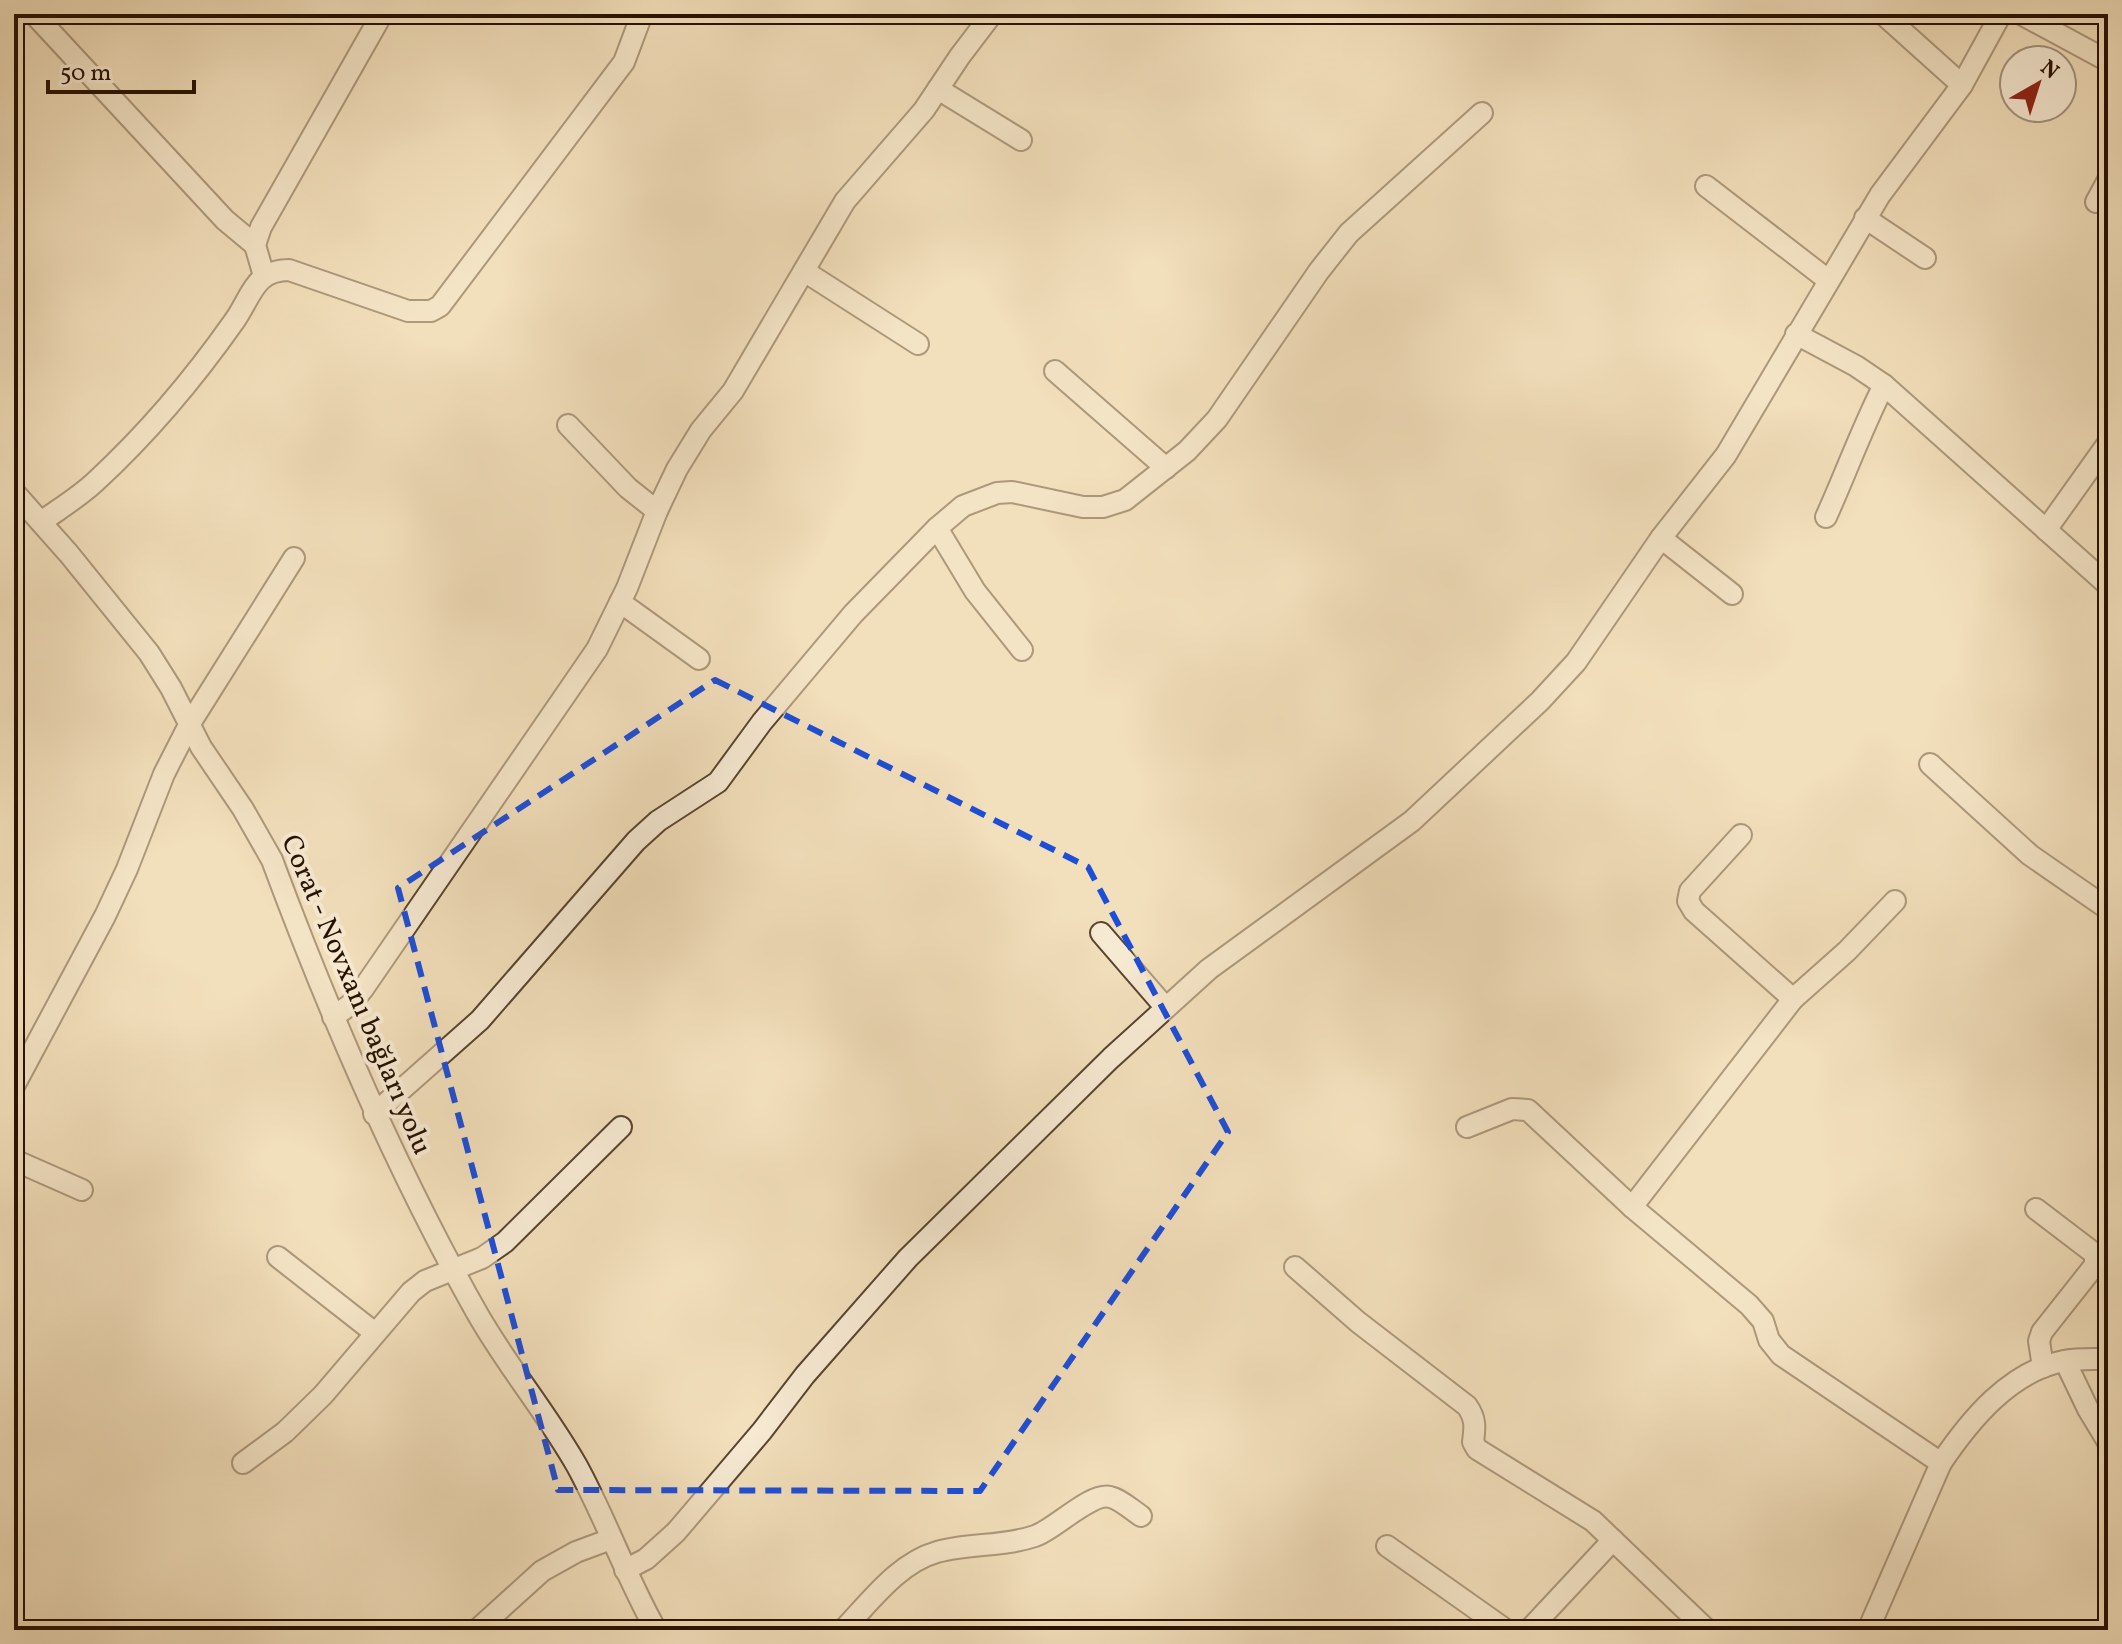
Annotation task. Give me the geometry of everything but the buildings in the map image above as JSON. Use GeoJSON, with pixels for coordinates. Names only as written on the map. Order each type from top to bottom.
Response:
{"type":"FeatureCollection","features":[{"type":"Feature","properties":{"kind":"street"},"geometry":{"type":"LineString","coordinates":[[34,14],[225,220],[255,245],[264,276]]}},
{"type":"Feature","properties":{"kind":"street"},"geometry":{"type":"LineString","coordinates":[[255,245],[270,208],[382,14]]}},
{"type":"Feature","properties":{"kind":"street"},"geometry":{"type":"LineString","coordinates":[[41,522],[93,484],[130,448],[203,363],[264,276],[271,271],[289,270],[408,311],[431,311],[440,306],[624,62],[642,14]]}},
{"type":"Feature","properties":{"kind":"street"},"geometry":{"type":"LineString","coordinates":[[333,1017],[350,1005],[363,989],[597,649],[677,469],[701,430],[733,391],[845,201],[924,110],[992,14]]}},
{"type":"Feature","properties":{"kind":"street"},"geometry":{"type":"LineString","coordinates":[[1883,14],[1962,85]]}},
{"type":"Feature","properties":{"kind":"street"},"geometry":{"type":"LineString","coordinates":[[625,1570],[646,1559],[676,1532],[805,1375],[908,1258],[1009,1156],[1165,1007],[1209,969],[1412,821],[1540,701],[1576,662],[1661,538],[1726,455],[1865,218],[1910,152],[1962,85],[2001,14]]}},
{"type":"Feature","properties":{"kind":"street"},"geometry":{"type":"LineString","coordinates":[[2021,14],[2108,61]]}},
{"type":"Feature","properties":{"kind":"street"},"geometry":{"type":"LineString","coordinates":[[938,89],[1021,140]]}},
{"type":"Feature","properties":{"kind":"street"},"geometry":{"type":"LineString","coordinates":[[374,1114],[480,1020],[636,841],[658,821],[718,782],[762,722],[853,614],[937,528],[963,506],[997,493],[1012,492],[1083,507],[1103,507],[1125,500],[1187,451],[1217,419],[1319,271],[1349,233],[1482,113]]}},
{"type":"Feature","properties":{"kind":"street"},"geometry":{"type":"LineString","coordinates":[[2096,202],[2108,180]]}},
{"type":"Feature","properties":{"kind":"street"},"geometry":{"type":"LineString","coordinates":[[1706,186],[1828,280]]}},
{"type":"Feature","properties":{"kind":"street"},"geometry":{"type":"LineString","coordinates":[[1865,218],[1925,258]]}},
{"type":"Feature","properties":{"kind":"street"},"geometry":{"type":"LineString","coordinates":[[804,271],[918,344]]}},
{"type":"Feature","properties":{"kind":"street"},"geometry":{"type":"LineString","coordinates":[[1796,334],[1884,385],[2108,585]]}},
{"type":"Feature","properties":{"kind":"street"},"geometry":{"type":"LineString","coordinates":[[1055,371],[1166,468]]}},
{"type":"Feature","properties":{"kind":"street"},"geometry":{"type":"LineString","coordinates":[[1826,517],[1884,385]]}},
{"type":"Feature","properties":{"kind":"street"},"geometry":{"type":"LineString","coordinates":[[568,425],[628,488],[657,511]]}},
{"type":"Feature","properties":{"kind":"street"},"geometry":{"type":"LineString","coordinates":[[2046,530],[2108,443]]}},
{"type":"Feature","properties":{"kind":"street","name":"Corat - Novxanı bağları yolu"},"geometry":{"type":"LineString","coordinates":[[14,492],[149,653],[189,725],[254,827],[272,860],[374,1114],[479,1316],[558,1433],[656,1630]]}},
{"type":"Feature","properties":{"kind":"street"},"geometry":{"type":"LineString","coordinates":[[937,528],[975,591],[1022,650]]}},
{"type":"Feature","properties":{"kind":"street"},"geometry":{"type":"LineString","coordinates":[[1661,538],[1732,594]]}},
{"type":"Feature","properties":{"kind":"street"},"geometry":{"type":"LineString","coordinates":[[14,1086],[105,916],[164,774],[189,725],[294,558]]}},
{"type":"Feature","properties":{"kind":"street"},"geometry":{"type":"LineString","coordinates":[[620,602],[699,659]]}},
{"type":"Feature","properties":{"kind":"street"},"geometry":{"type":"LineString","coordinates":[[1930,764],[2030,855],[2108,909]]}},
{"type":"Feature","properties":{"kind":"street"},"geometry":{"type":"LineString","coordinates":[[1741,835],[1690,891],[1688,901],[1694,911],[1793,999]]}},
{"type":"Feature","properties":{"kind":"street"},"geometry":{"type":"LineString","coordinates":[[1632,1207],[1793,999],[1847,951],[1895,901]]}},
{"type":"Feature","properties":{"kind":"street"},"geometry":{"type":"LineString","coordinates":[[1101,933],[1165,1007]]}},
{"type":"Feature","properties":{"kind":"street"},"geometry":{"type":"LineString","coordinates":[[1467,1127],[1512,1109],[1528,1110],[1632,1207],[1749,1305],[1763,1321],[1769,1340],[1781,1355],[1941,1463]]}},
{"type":"Feature","properties":{"kind":"street"},"geometry":{"type":"LineString","coordinates":[[243,1463],[304,1414],[411,1292],[425,1281],[452,1268],[482,1258],[505,1242],[621,1127]]}},
{"type":"Feature","properties":{"kind":"street"},"geometry":{"type":"LineString","coordinates":[[14,1160],[82,1190]]}},
{"type":"Feature","properties":{"kind":"street"},"geometry":{"type":"LineString","coordinates":[[2036,1209],[2095,1254],[2095,1265],[2042,1332],[2039,1341],[2043,1367]]}},
{"type":"Feature","properties":{"kind":"street"},"geometry":{"type":"LineString","coordinates":[[278,1257],[375,1333]]}},
{"type":"Feature","properties":{"kind":"street"},"geometry":{"type":"LineString","coordinates":[[1295,1267],[1378,1339],[1467,1406],[1473,1415],[1473,1442],[1477,1449],[1576,1508],[1707,1630]]}},
{"type":"Feature","properties":{"kind":"street"},"geometry":{"type":"LineString","coordinates":[[1868,1630],[1941,1463],[1957,1439],[1994,1399],[2022,1378],[2043,1367],[2065,1361],[2108,1359]]}},
{"type":"Feature","properties":{"kind":"street"},"geometry":{"type":"LineString","coordinates":[[2065,1361],[2108,1442]]}},
{"type":"Feature","properties":{"kind":"street"},"geometry":{"type":"LineString","coordinates":[[843,1630],[908,1566],[935,1552],[1019,1541],[1043,1534],[1097,1498],[1109,1497],[1141,1516]]}},
{"type":"Feature","properties":{"kind":"street"},"geometry":{"type":"LineString","coordinates":[[477,1630],[542,1571],[576,1552],[611,1539]]}},
{"type":"Feature","properties":{"kind":"street"},"geometry":{"type":"LineString","coordinates":[[1529,1630],[1613,1540]]}},
{"type":"Feature","properties":{"kind":"street"},"geometry":{"type":"LineString","coordinates":[[1387,1546],[1506,1630]]}},
{"type":"Feature","properties":{"kind":"highlighted area"},"geometry":{"type":"Polygon","coordinates":[[[715,680],[1088,867],[1228,1132],[980,1491],[558,1490],[398,888],[715,680]]]}}]}
